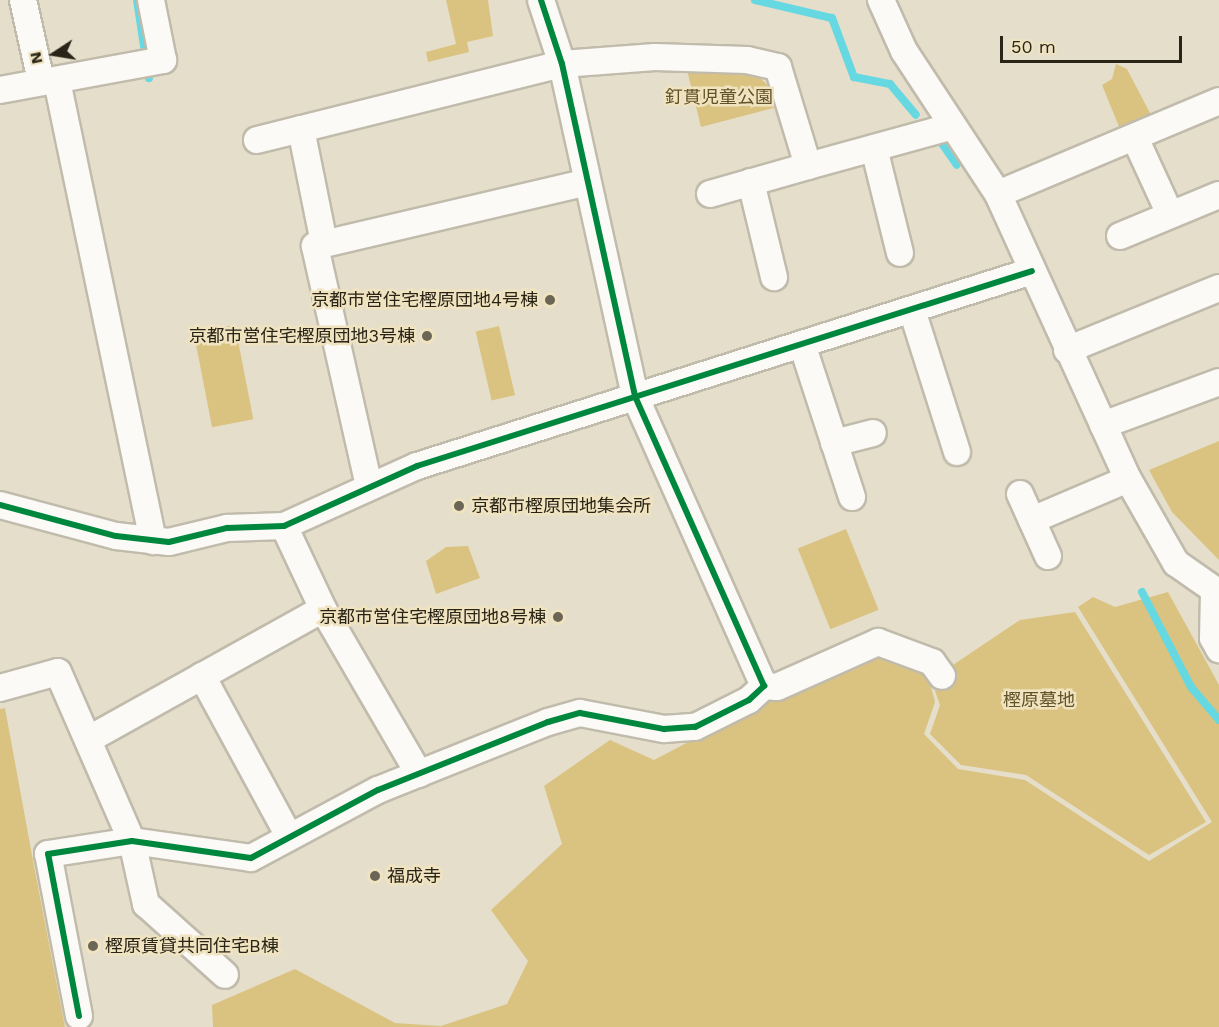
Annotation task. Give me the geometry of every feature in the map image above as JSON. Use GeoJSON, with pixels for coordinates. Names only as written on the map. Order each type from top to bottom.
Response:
{"type":"FeatureCollection","features":[{"type":"Feature","properties":{"kind":"street"},"geometry":{"type":"LineString","coordinates":[[24,0],[49,81],[153,541]]}},
{"type":"Feature","properties":{"kind":"street"},"geometry":{"type":"LineString","coordinates":[[0,90],[163,60],[151,0]]}},
{"type":"Feature","properties":{"kind":"street"},"geometry":{"type":"LineString","coordinates":[[541,0],[562,64],[635,396],[764,686]]}},
{"type":"Feature","properties":{"kind":"street"},"geometry":{"type":"LineString","coordinates":[[881,0],[904,51],[950,127],[998,194],[1067,350],[1128,479],[1176,563],[1216,593],[1213,638],[1219,650]]}},
{"type":"Feature","properties":{"kind":"street"},"geometry":{"type":"LineString","coordinates":[[257,140],[562,64],[655,57],[747,60],[778,67],[808,166]]}},
{"type":"Feature","properties":{"kind":"street"},"geometry":{"type":"LineString","coordinates":[[998,194],[1219,101]]}},
{"type":"Feature","properties":{"kind":"street"},"geometry":{"type":"LineString","coordinates":[[710,194],[950,127]]}},
{"type":"Feature","properties":{"kind":"street"},"geometry":{"type":"LineString","coordinates":[[301,129],[324,243]]}},
{"type":"Feature","properties":{"kind":"street"},"geometry":{"type":"LineString","coordinates":[[1135,138],[1170,214]]}},
{"type":"Feature","properties":{"kind":"street"},"geometry":{"type":"LineString","coordinates":[[874,147],[900,253]]}},
{"type":"Feature","properties":{"kind":"street"},"geometry":{"type":"LineString","coordinates":[[369,486],[315,246],[587,182]]}},
{"type":"Feature","properties":{"kind":"street"},"geometry":{"type":"LineString","coordinates":[[751,182],[774,277]]}},
{"type":"Feature","properties":{"kind":"street"},"geometry":{"type":"LineString","coordinates":[[1120,236],[1219,195]]}},
{"type":"Feature","properties":{"kind":"street"},"geometry":{"type":"LineString","coordinates":[[0,505],[153,541],[226,528],[284,526],[369,486],[635,396],[1032,271]]}},
{"type":"Feature","properties":{"kind":"street"},"geometry":{"type":"LineString","coordinates":[[1067,350],[1219,288]]}},
{"type":"Feature","properties":{"kind":"street"},"geometry":{"type":"LineString","coordinates":[[912,310],[957,452]]}},
{"type":"Feature","properties":{"kind":"street"},"geometry":{"type":"LineString","coordinates":[[802,344],[852,497]]}},
{"type":"Feature","properties":{"kind":"street"},"geometry":{"type":"LineString","coordinates":[[1103,425],[1219,382]]}},
{"type":"Feature","properties":{"kind":"street"},"geometry":{"type":"LineString","coordinates":[[834,443],[873,433]]}},
{"type":"Feature","properties":{"kind":"street"},"geometry":{"type":"LineString","coordinates":[[1032,520],[1128,479]]}},
{"type":"Feature","properties":{"kind":"street"},"geometry":{"type":"LineString","coordinates":[[1020,494],[1048,556]]}},
{"type":"Feature","properties":{"kind":"street"},"geometry":{"type":"LineString","coordinates":[[284,526],[323,609],[419,774]]}},
{"type":"Feature","properties":{"kind":"street"},"geometry":{"type":"LineString","coordinates":[[91,738],[323,609]]}},
{"type":"Feature","properties":{"kind":"street"},"geometry":{"type":"LineString","coordinates":[[79,1016],[48,854],[132,840],[250,858],[289,836],[419,774],[580,713],[664,729],[694,727],[749,700],[764,686],[777,687],[878,642],[932,662],[942,676]]}},
{"type":"Feature","properties":{"kind":"street"},"geometry":{"type":"LineString","coordinates":[[0,688],[58,672],[91,738],[132,840],[146,904],[155,917],[225,975]]}},
{"type":"Feature","properties":{"kind":"street"},"geometry":{"type":"LineString","coordinates":[[202,676],[289,836]]}},
{"type":"Feature","properties":{"kind":"green space"},"geometry":{"type":"Polygon","coordinates":[[[446,0],[488,0],[493,36],[467,42],[469,52],[428,62],[426,52],[456,44],[446,0]]]}},
{"type":"Feature","properties":{"kind":"green space"},"geometry":{"type":"Polygon","coordinates":[[[1116,64],[1127,69],[1151,115],[1120,129],[1102,85],[1112,79],[1116,64]]]}},
{"type":"Feature","properties":{"kind":"green space","name":"釘貫児童公園"},"geometry":{"type":"Polygon","coordinates":[[[687,70],[756,74],[775,92],[777,107],[701,127],[687,70]]]}},
{"type":"Feature","properties":{"kind":"green space"},"geometry":{"type":"Polygon","coordinates":[[[235,325],[253,419],[212,427],[194,333],[235,325]]]}},
{"type":"Feature","properties":{"kind":"green space"},"geometry":{"type":"Polygon","coordinates":[[[499,326],[515,395],[492,401],[476,331],[499,326]]]}},
{"type":"Feature","properties":{"kind":"green space"},"geometry":{"type":"Polygon","coordinates":[[[1219,441],[1219,560],[1172,512],[1149,470],[1219,441]]]}},
{"type":"Feature","properties":{"kind":"green space"},"geometry":{"type":"Polygon","coordinates":[[[846,529],[879,610],[830,629],[798,548],[846,529]]]}},
{"type":"Feature","properties":{"kind":"green space"},"geometry":{"type":"Polygon","coordinates":[[[468,546],[480,578],[436,594],[426,561],[446,547],[468,546]]]}},
{"type":"Feature","properties":{"kind":"green space"},"geometry":{"type":"Polygon","coordinates":[[[1168,592],[1219,685],[1219,1027],[213,1027],[212,1005],[295,969],[395,1023],[441,1026],[507,1004],[528,961],[491,910],[562,844],[544,786],[610,740],[654,760],[870,647],[925,665],[935,702],[924,734],[958,769],[1025,780],[1149,861],[1212,822],[1078,607],[1093,597],[1115,607],[1168,592]]]}},
{"type":"Feature","properties":{"kind":"green space","name":"樫原墓地"},"geometry":{"type":"Polygon","coordinates":[[[1075,612],[1206,822],[1149,855],[1026,775],[961,765],[930,734],[940,705],[935,691],[944,671],[1020,620],[1075,612]]]}},
{"type":"Feature","properties":{"kind":"green space"},"geometry":{"type":"Polygon","coordinates":[[[5,708],[65,1027],[0,1027],[0,709],[5,708]]]}},
{"type":"Feature","properties":{"kind":"waterway"},"geometry":{"type":"LineString","coordinates":[[137,0],[149,78]]}},
{"type":"Feature","properties":{"kind":"waterway"},"geometry":{"type":"LineString","coordinates":[[755,0],[832,18],[854,77],[890,84],[916,115]]}},
{"type":"Feature","properties":{"kind":"waterway"},"geometry":{"type":"LineString","coordinates":[[943,145],[957,165]]}},
{"type":"Feature","properties":{"kind":"waterway"},"geometry":{"type":"LineString","coordinates":[[1142,592],[1191,687],[1219,720]]}},
{"type":"Feature","properties":{"kind":"cycle path"},"geometry":{"type":"LineString","coordinates":[[79,1016],[48,854],[132,841],[251,858],[378,790],[548,722],[580,713],[664,729],[695,727],[749,700],[764,686],[635,396],[562,64],[541,0]]}},
{"type":"Feature","properties":{"kind":"cycle path"},"geometry":{"type":"LineString","coordinates":[[0,505],[116,536],[169,542],[227,528],[284,526],[417,466],[1032,271]]}},
{"type":"Feature","properties":{"kind":"place","name":"京都市営住宅樫原団地4号棟"},"geometry":{"type":"Point","coordinates":[550,300]}},
{"type":"Feature","properties":{"kind":"place","name":"京都市営住宅樫原団地3号棟"},"geometry":{"type":"Point","coordinates":[427,336]}},
{"type":"Feature","properties":{"kind":"place","name":"京都市樫原団地集会所"},"geometry":{"type":"Point","coordinates":[459,506]}},
{"type":"Feature","properties":{"kind":"place","name":"京都市営住宅樫原団地8号棟"},"geometry":{"type":"Point","coordinates":[558,617]}},
{"type":"Feature","properties":{"kind":"place","name":"福成寺"},"geometry":{"type":"Point","coordinates":[375,876]}},
{"type":"Feature","properties":{"kind":"place","name":"樫原賃貸共同住宅B棟"},"geometry":{"type":"Point","coordinates":[93,946]}}]}
